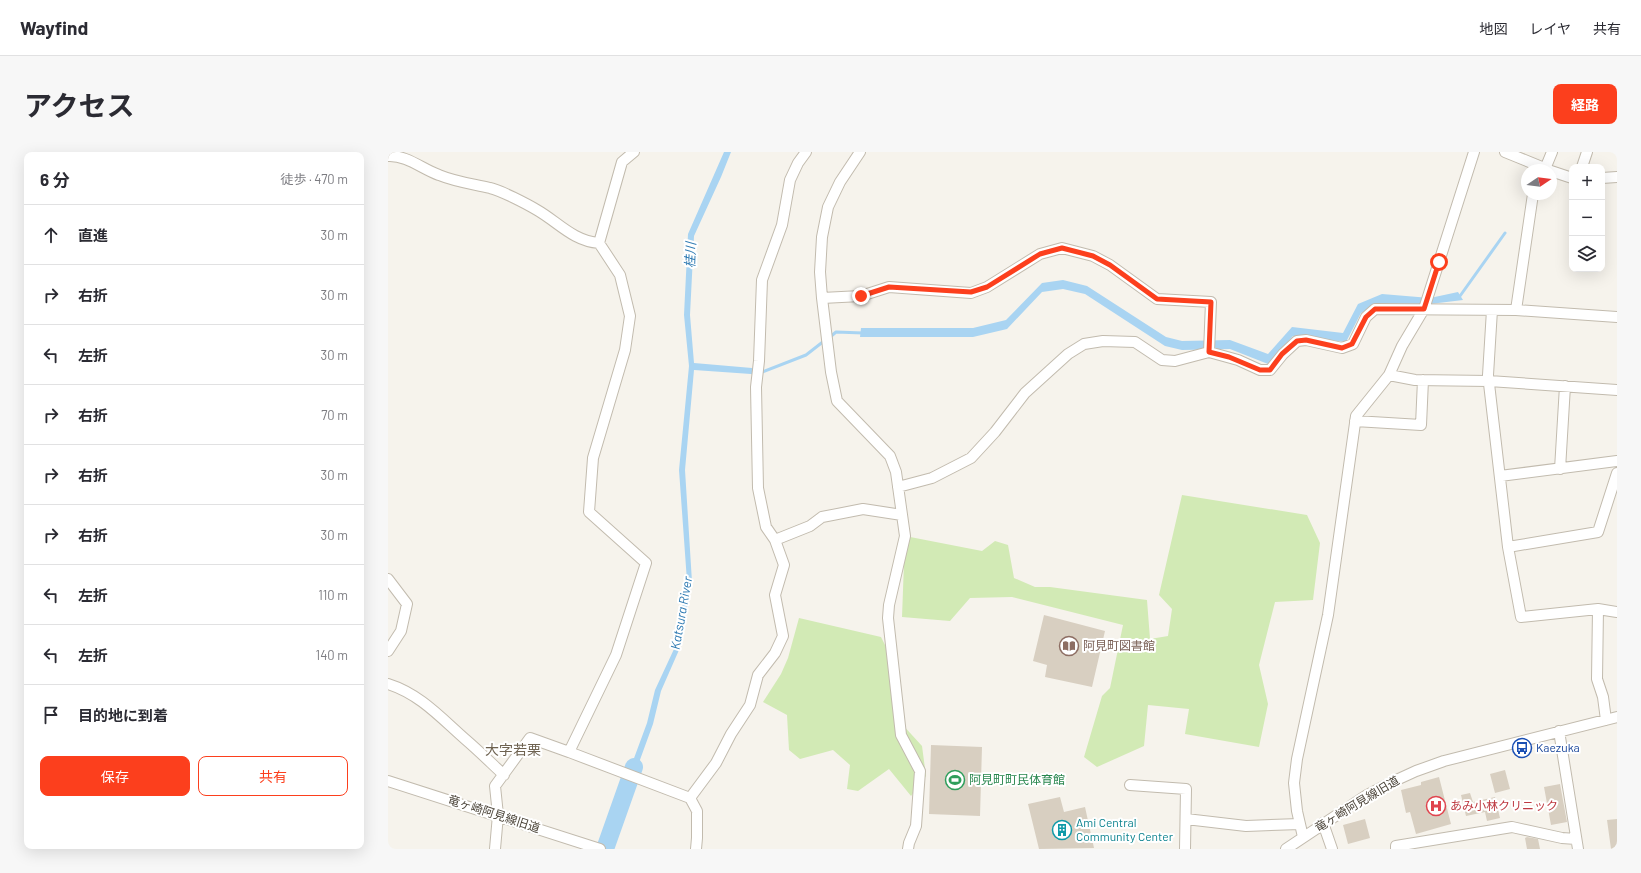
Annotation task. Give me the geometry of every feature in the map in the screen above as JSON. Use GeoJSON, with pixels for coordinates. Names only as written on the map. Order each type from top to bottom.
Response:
{"type":"FeatureCollection","features":[{"type":"Feature","properties":{"kind":"street"},"geometry":{"type":"LineString","coordinates":[[569,752],[616,655],[646,563],[589,512],[593,458],[625,350],[630,316],[620,275],[599,243],[622,162],[634,152]]}},
{"type":"Feature","properties":{"kind":"street"},"geometry":{"type":"LineString","coordinates":[[690,798],[716,763],[731,734],[750,705],[758,676],[775,653],[783,636],[775,595],[784,565],[775,540],[766,527],[758,488],[756,387],[759,361],[762,280],[782,225],[790,180],[798,163],[806,152]]}},
{"type":"Feature","properties":{"kind":"street"},"geometry":{"type":"LineString","coordinates":[[860,152],[840,182],[828,207],[822,238],[820,272],[831,372],[837,401],[890,456],[896,472],[905,536],[889,605],[888,618],[901,735],[920,771],[916,826],[908,849]]}},
{"type":"Feature","properties":{"kind":"street"},"geometry":{"type":"LineString","coordinates":[[1303,837],[1297,811],[1294,783],[1297,759],[1328,615],[1356,416],[1389,375],[1402,346],[1424,309],[1474,152]]}},
{"type":"Feature","properties":{"kind":"street"},"geometry":{"type":"LineString","coordinates":[[1505,152],[1533,164]]}},
{"type":"Feature","properties":{"kind":"street"},"geometry":{"type":"LineString","coordinates":[[1546,164],[1552,152]]}},
{"type":"Feature","properties":{"kind":"street"},"geometry":{"type":"LineString","coordinates":[[1583,164],[1587,152]]}},
{"type":"Feature","properties":{"kind":"street"},"geometry":{"type":"LineString","coordinates":[[388,156],[394,156],[414,162],[439,175],[467,184],[492,188],[538,210],[575,236],[587,242],[599,243]]}},
{"type":"Feature","properties":{"kind":"street"},"geometry":{"type":"LineString","coordinates":[[1557,173],[1569,177]]}},
{"type":"Feature","properties":{"kind":"street"},"geometry":{"type":"LineString","coordinates":[[1605,178],[1617,177]]}},
{"type":"Feature","properties":{"kind":"street"},"geometry":{"type":"LineString","coordinates":[[1516,310],[1531,200]]}},
{"type":"Feature","properties":{"kind":"street"},"geometry":{"type":"LineString","coordinates":[[822,298],[861,296],[889,287],[971,292],[987,287],[1040,254],[1062,248],[1093,256],[1110,265],[1157,299],[1211,302],[1209,352]]}},
{"type":"Feature","properties":{"kind":"street"},"geometry":{"type":"LineString","coordinates":[[898,487],[932,478],[971,458],[995,432],[1025,392],[1068,354],[1084,344],[1103,341],[1135,342],[1162,360],[1175,361],[1209,352],[1234,358],[1260,370],[1270,370],[1282,354],[1297,341],[1306,340],[1342,348],[1352,344],[1366,317],[1375,309],[1516,310],[1617,317]]}},
{"type":"Feature","properties":{"kind":"street"},"geometry":{"type":"LineString","coordinates":[[1492,310],[1488,375],[1508,547],[1521,617],[1598,609],[1617,612]]}},
{"type":"Feature","properties":{"kind":"street"},"geometry":{"type":"LineString","coordinates":[[1389,375],[1423,380],[1489,381],[1617,390]]}},
{"type":"Feature","properties":{"kind":"street"},"geometry":{"type":"LineString","coordinates":[[1355,421],[1421,426],[1423,380]]}},
{"type":"Feature","properties":{"kind":"street"},"geometry":{"type":"LineString","coordinates":[[1560,468],[1565,386]]}},
{"type":"Feature","properties":{"kind":"street"},"geometry":{"type":"LineString","coordinates":[[1500,476],[1617,461]]}},
{"type":"Feature","properties":{"kind":"street"},"geometry":{"type":"LineString","coordinates":[[1508,547],[1598,532],[1617,473]]}},
{"type":"Feature","properties":{"kind":"street"},"geometry":{"type":"LineString","coordinates":[[775,540],[810,526],[822,517],[863,510],[902,515]]}},
{"type":"Feature","properties":{"kind":"street"},"geometry":{"type":"LineString","coordinates":[[388,579],[407,604],[401,631],[388,651]]}},
{"type":"Feature","properties":{"kind":"street"},"geometry":{"type":"LineString","coordinates":[[1598,609],[1597,680],[1603,697],[1606,720]]}},
{"type":"Feature","properties":{"kind":"street"},"geometry":{"type":"LineString","coordinates":[[388,684],[401,688],[430,706],[472,743],[504,775]]}},
{"type":"Feature","properties":{"kind":"street","name":"竜ヶ崎阿見線旧道"},"geometry":{"type":"LineString","coordinates":[[1286,849],[1367,795],[1416,771],[1444,761],[1617,717]]}},
{"type":"Feature","properties":{"kind":"street"},"geometry":{"type":"LineString","coordinates":[[1559,731],[1578,849]]}},
{"type":"Feature","properties":{"kind":"street"},"geometry":{"type":"LineString","coordinates":[[495,849],[498,815],[495,786],[530,738],[690,798],[697,811],[698,838],[696,849]]}},
{"type":"Feature","properties":{"kind":"street","name":"竜ヶ崎阿見線旧道"},"geometry":{"type":"LineString","coordinates":[[388,781],[598,848]]}},
{"type":"Feature","properties":{"kind":"street"},"geometry":{"type":"LineString","coordinates":[[1130,784],[1186,789],[1185,849]]}},
{"type":"Feature","properties":{"kind":"street"},"geometry":{"type":"LineString","coordinates":[[1186,819],[1246,826],[1300,824]]}},
{"type":"Feature","properties":{"kind":"street"},"geometry":{"type":"LineString","coordinates":[[1323,823],[1332,849]]}},
{"type":"Feature","properties":{"kind":"street"},"geometry":{"type":"LineString","coordinates":[[1396,849],[1396,846],[1512,826],[1562,838],[1576,839]]}},
{"type":"Feature","properties":{"kind":"green space"},"geometry":{"type":"Polygon","coordinates":[[[1182,495],[1307,515],[1320,543],[1313,600],[1275,602],[1259,665],[1268,704],[1259,747],[1185,734],[1189,709],[1148,705],[1144,746],[1097,767],[1084,757],[1102,696],[1110,688],[1123,625],[1012,597],[970,598],[950,621],[902,617],[905,536],[982,551],[995,541],[1008,545],[1014,578],[1035,587],[1050,587],[1147,600],[1150,639],[1168,636],[1172,609],[1159,595],[1182,495]]]}},
{"type":"Feature","properties":{"kind":"green space"},"geometry":{"type":"Polygon","coordinates":[[[799,618],[881,637],[897,669],[901,723],[922,746],[926,776],[911,796],[889,769],[858,791],[847,789],[850,765],[833,750],[800,759],[789,750],[787,715],[763,702],[781,674],[788,658],[799,618]]]}},
{"type":"Feature","properties":{"kind":"water","name":"桂川"},"geometry":{"type":"Polygon","coordinates":[[[724,152],[731,152],[694,236],[690,315],[694,363],[752,368],[761,377],[751,374],[694,370],[685,470],[692,582],[679,650],[661,691],[653,724],[629,790],[623,788],[647,723],[655,690],[674,649],[687,581],[679,470],[689,366],[684,315],[688,234],[724,152]]]}},
{"type":"Feature","properties":{"kind":"water"},"geometry":{"type":"Polygon","coordinates":[[[1063,280],[1087,286],[1166,337],[1182,341],[1230,340],[1268,354],[1292,327],[1343,333],[1358,304],[1382,294],[1430,298],[1458,292],[1463,300],[1430,304],[1381,303],[1361,313],[1346,342],[1293,336],[1268,364],[1230,349],[1182,350],[1165,346],[1085,294],[1063,289],[1042,292],[1007,329],[973,337],[860,337],[861,328],[973,328],[1006,320],[1042,283],[1063,280]]]}},
{"type":"Feature","properties":{"kind":"building","name":"阿見町図書館"},"geometry":{"type":"Polygon","coordinates":[[[1044,615],[1105,631],[1092,687],[1045,677],[1047,665],[1033,661],[1044,615]]]}},
{"type":"Feature","properties":{"kind":"building","name":"阿見町町民体育館"},"geometry":{"type":"Polygon","coordinates":[[[931,745],[982,747],[980,816],[929,814],[931,745]]]}},
{"type":"Feature","properties":{"kind":"building"},"geometry":{"type":"Polygon","coordinates":[[[1505,770],[1510,789],[1495,793],[1490,774],[1505,770]]]}},
{"type":"Feature","properties":{"kind":"building"},"geometry":{"type":"Polygon","coordinates":[[[1439,777],[1451,824],[1416,834],[1410,812],[1406,813],[1401,790],[1421,785],[1421,782],[1439,777]]]}},
{"type":"Feature","properties":{"kind":"building"},"geometry":{"type":"Polygon","coordinates":[[[1560,784],[1567,822],[1551,825],[1544,787],[1560,784]]]}},
{"type":"Feature","properties":{"kind":"building"},"geometry":{"type":"Polygon","coordinates":[[[1470,793],[1473,802],[1495,797],[1500,818],[1487,821],[1485,812],[1466,816],[1461,795],[1470,793]]]}},
{"type":"Feature","properties":{"kind":"building","name":"Ami Central Community Center"},"geometry":{"type":"Polygon","coordinates":[[[1060,797],[1064,812],[1085,807],[1094,848],[1039,849],[1028,804],[1060,797]]]}},
{"type":"Feature","properties":{"kind":"building"},"geometry":{"type":"Polygon","coordinates":[[[1365,819],[1370,838],[1348,844],[1343,825],[1365,819]]]}},
{"type":"Feature","properties":{"kind":"building"},"geometry":{"type":"Polygon","coordinates":[[[1617,819],[1617,849],[1611,849],[1607,820],[1617,819]]]}},
{"type":"Feature","properties":{"kind":"building"},"geometry":{"type":"Polygon","coordinates":[[[1525,838],[1538,839],[1540,849],[1527,849],[1525,838]]]}},
{"type":"Feature","properties":{"kind":"waterway"},"geometry":{"type":"LineString","coordinates":[[1457,297],[1460,296],[1505,233]]}},
{"type":"Feature","properties":{"kind":"waterway"},"geometry":{"type":"LineString","coordinates":[[829,338],[836,332],[863,333]]}},
{"type":"Feature","properties":{"kind":"waterway"},"geometry":{"type":"LineString","coordinates":[[760,373],[806,355],[824,341]]}},
{"type":"Feature","properties":{"kind":"waterway","name":"Katsura River"},"geometry":{"type":"LineString","coordinates":[[605,849],[634,767]]}},
{"type":"Feature","properties":{"kind":"place","name":"阿見町図書館"},"geometry":{"type":"Point","coordinates":[1069,646]}},
{"type":"Feature","properties":{"kind":"place","name":"Kaezuka"},"geometry":{"type":"Point","coordinates":[1522,748]}},
{"type":"Feature","properties":{"kind":"place","name":"阿見町町民体育館"},"geometry":{"type":"Point","coordinates":[955,780]}},
{"type":"Feature","properties":{"kind":"place","name":"あみ小林クリニック"},"geometry":{"type":"Point","coordinates":[1436,806]}},
{"type":"Feature","properties":{"kind":"place","name":"Ami Central Community Center"},"geometry":{"type":"Point","coordinates":[1062,830]}},
{"type":"Feature","properties":{"kind":"district","name":"大字若栗"},"geometry":{"type":"Point","coordinates":[513,750]}},
{"type":"Feature","properties":{"kind":"route"},"geometry":{"type":"LineString","coordinates":[[861,296],[889,287],[902,289],[971,292],[987,287],[1040,254],[1062,248],[1093,256],[1110,265],[1157,299],[1211,302],[1209,352],[1238,360],[1260,370],[1270,370],[1282,354],[1294,342],[1297,341],[1306,340],[1342,348],[1352,344],[1366,317],[1375,309],[1424,309],[1439,262]]}}]}
